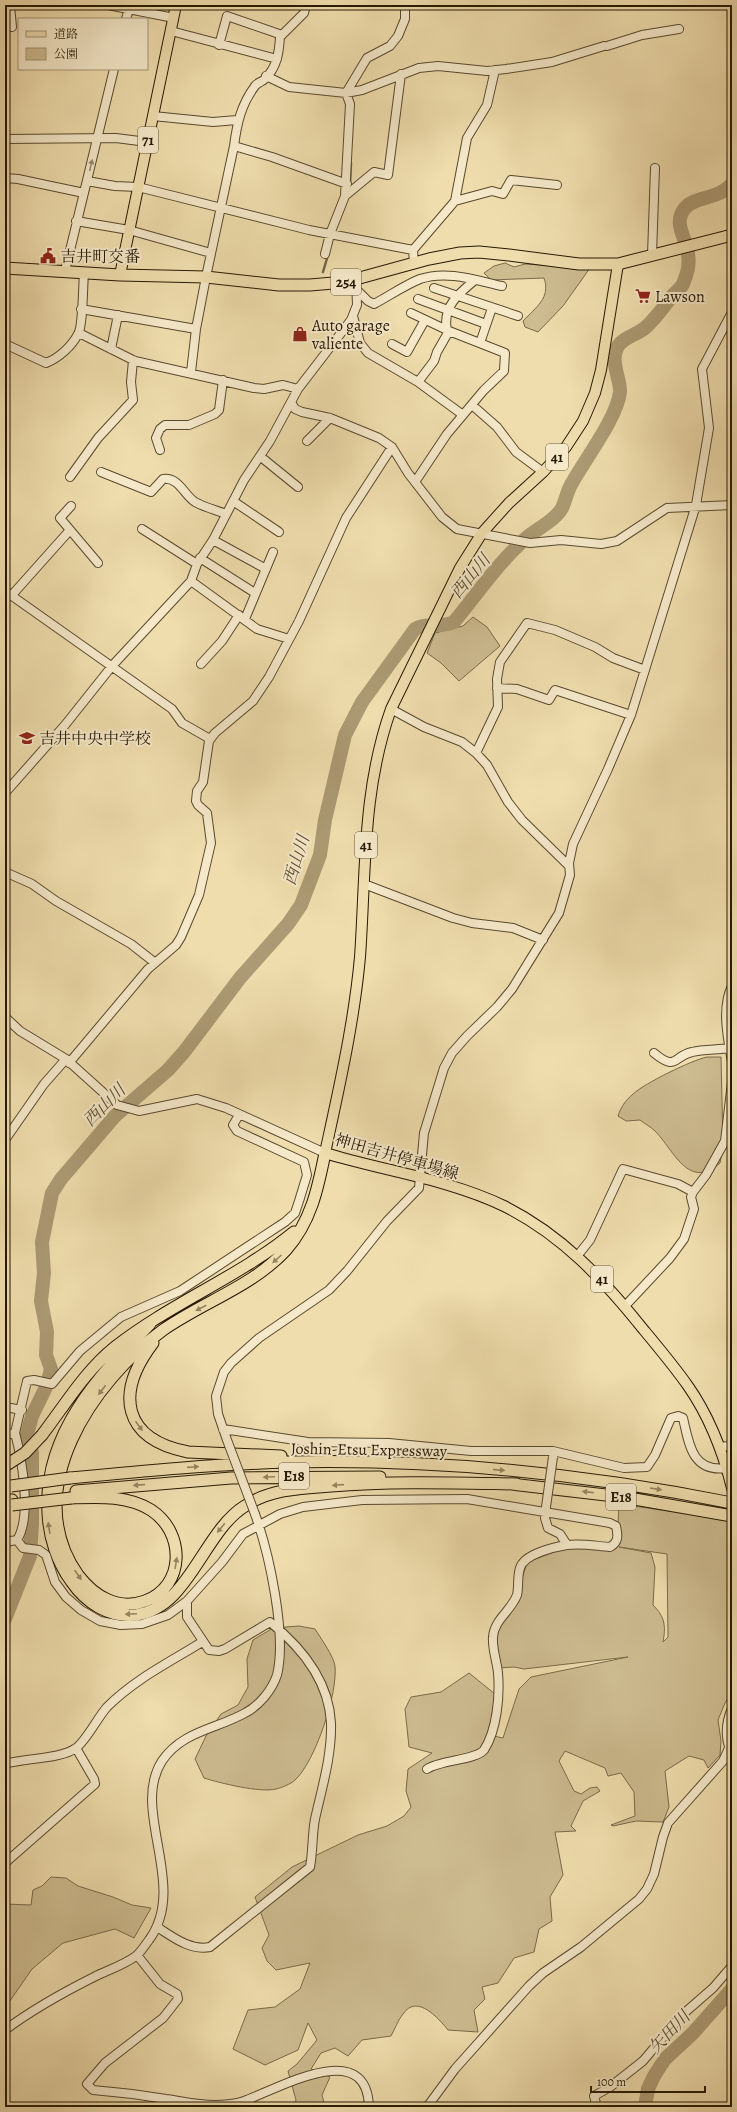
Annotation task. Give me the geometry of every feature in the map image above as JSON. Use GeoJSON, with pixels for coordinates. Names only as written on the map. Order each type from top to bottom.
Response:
{"type":"FeatureCollection","features":[{"type":"Feature","properties":{"kind":"highway","name":"254"},"geometry":{"type":"LineString","coordinates":[[5,268],[65,270],[120,275],[206,278],[279,285],[357,284],[414,263],[444,256],[479,252],[579,264],[618,264],[732,235]]}},
{"type":"Feature","properties":{"kind":"highway"},"geometry":{"type":"LineString","coordinates":[[71,1495],[124,1500],[152,1510],[163,1520],[170,1530],[177,1553],[176,1565],[166,1587],[151,1598],[134,1604],[111,1602],[92,1590],[75,1570],[62,1542],[58,1520],[57,1497],[62,1466],[67,1449],[93,1403],[130,1358],[177,1321],[268,1266],[288,1247],[308,1217],[316,1196],[325,1153]]}},
{"type":"Feature","properties":{"kind":"highway"},"geometry":{"type":"LineString","coordinates":[[5,1466],[25,1453],[42,1435],[90,1372],[114,1347],[274,1248],[294,1233],[308,1217]]}},
{"type":"Feature","properties":{"kind":"highway"},"geometry":{"type":"LineString","coordinates":[[177,1321],[154,1342],[147,1352],[131,1386],[131,1409],[134,1419],[148,1437],[160,1444],[174,1449],[202,1453],[414,1461],[460,1466]]}},
{"type":"Feature","properties":{"kind":"highway"},"geometry":{"type":"LineString","coordinates":[[150,1324],[108,1368],[84,1399],[61,1439],[50,1475],[48,1521],[50,1535],[61,1564],[72,1583],[87,1600],[110,1612],[137,1614],[160,1605],[182,1585],[215,1536],[233,1515],[256,1499],[270,1494],[308,1488],[350,1484],[517,1484]]}},
{"type":"Feature","properties":{"kind":"highway","name":"Joshin-Etsu Expressway"},"geometry":{"type":"LineString","coordinates":[[8,1487],[70,1478],[175,1468],[283,1463],[348,1462],[460,1466],[573,1477],[728,1502]]}},
{"type":"Feature","properties":{"kind":"highway","name":"Joshin-Etsu Expressway"},"geometry":{"type":"LineString","coordinates":[[8,1503],[177,1481],[291,1476],[404,1477],[517,1484],[623,1497],[728,1515]]}},
{"type":"Feature","properties":{"kind":"main road","name":"71"},"geometry":{"type":"LineString","coordinates":[[120,275],[176,5]]}},
{"type":"Feature","properties":{"kind":"main road","name":"神田吉井停車場線"},"geometry":{"type":"LineString","coordinates":[[618,264],[595,393],[583,420],[566,447],[543,472],[509,503],[482,534],[460,568],[391,709],[378,750],[370,787],[360,958],[353,1011],[325,1153],[420,1178],[478,1196],[503,1206],[547,1230],[578,1255],[625,1306],[688,1386],[719,1447],[727,1468],[732,1488]]}},
{"type":"Feature","properties":{"kind":"street"},"geometry":{"type":"LineString","coordinates":[[5,27],[12,27],[10,5]]}},
{"type":"Feature","properties":{"kind":"street"},"geometry":{"type":"LineString","coordinates":[[108,5],[174,18]]}},
{"type":"Feature","properties":{"kind":"street"},"geometry":{"type":"LineString","coordinates":[[191,372],[196,329],[220,207],[234,146],[237,120],[255,86],[266,76],[278,60],[280,37],[304,13],[306,5]]}},
{"type":"Feature","properties":{"kind":"street"},"geometry":{"type":"LineString","coordinates":[[346,93],[367,58],[390,46],[398,36],[405,19],[405,5]]}},
{"type":"Feature","properties":{"kind":"street"},"geometry":{"type":"LineString","coordinates":[[126,18],[128,9]]}},
{"type":"Feature","properties":{"kind":"street"},"geometry":{"type":"LineString","coordinates":[[219,45],[227,16],[282,35]]}},
{"type":"Feature","properties":{"kind":"street"},"geometry":{"type":"LineString","coordinates":[[266,76],[289,87],[346,93],[362,90],[419,68],[438,66],[495,70],[552,62],[642,35],[679,29]]}},
{"type":"Feature","properties":{"kind":"street"},"geometry":{"type":"LineString","coordinates":[[170,31],[278,60]]}},
{"type":"Feature","properties":{"kind":"street"},"geometry":{"type":"LineString","coordinates":[[65,270],[114,70]]}},
{"type":"Feature","properties":{"kind":"street"},"geometry":{"type":"LineString","coordinates":[[414,263],[413,250],[455,201],[467,138],[487,105],[495,70]]}},
{"type":"Feature","properties":{"kind":"street"},"geometry":{"type":"LineString","coordinates":[[345,196],[374,172],[388,175],[401,74]]}},
{"type":"Feature","properties":{"kind":"street"},"geometry":{"type":"LineString","coordinates":[[325,254],[330,234],[345,196],[347,184],[350,104],[346,93]]}},
{"type":"Feature","properties":{"kind":"street"},"geometry":{"type":"LineString","coordinates":[[153,116],[213,122],[237,120]]}},
{"type":"Feature","properties":{"kind":"street"},"geometry":{"type":"LineString","coordinates":[[5,139],[97,138],[147,142]]}},
{"type":"Feature","properties":{"kind":"street"},"geometry":{"type":"LineString","coordinates":[[234,146],[272,157],[347,184]]}},
{"type":"Feature","properties":{"kind":"street"},"geometry":{"type":"LineString","coordinates":[[652,255],[655,168]]}},
{"type":"Feature","properties":{"kind":"street"},"geometry":{"type":"LineString","coordinates":[[5,178],[18,179],[84,193]]}},
{"type":"Feature","properties":{"kind":"street"},"geometry":{"type":"LineString","coordinates":[[455,201],[492,191],[504,194],[511,180],[557,186]]}},
{"type":"Feature","properties":{"kind":"street"},"geometry":{"type":"LineString","coordinates":[[87,181],[115,186],[138,187],[309,230],[413,250]]}},
{"type":"Feature","properties":{"kind":"street"},"geometry":{"type":"LineString","coordinates":[[76,221],[129,230],[211,253]]}},
{"type":"Feature","properties":{"kind":"street"},"geometry":{"type":"LineString","coordinates":[[5,344],[46,363],[55,360],[79,334],[84,272]]}},
{"type":"Feature","properties":{"kind":"street"},"geometry":{"type":"LineString","coordinates":[[357,284],[368,301],[374,304],[420,280],[450,275],[502,286]]}},
{"type":"Feature","properties":{"kind":"street"},"geometry":{"type":"LineString","coordinates":[[448,330],[445,323],[448,311],[456,296],[475,280]]}},
{"type":"Feature","properties":{"kind":"street"},"geometry":{"type":"LineString","coordinates":[[5,793],[65,725],[112,666],[191,581],[199,561],[213,540],[244,480],[261,457],[298,389],[353,316],[358,305],[357,284]]}},
{"type":"Feature","properties":{"kind":"street"},"geometry":{"type":"LineString","coordinates":[[434,288],[518,316]]}},
{"type":"Feature","properties":{"kind":"street"},"geometry":{"type":"LineString","coordinates":[[418,299],[486,324]]}},
{"type":"Feature","properties":{"kind":"street"},"geometry":{"type":"LineString","coordinates":[[480,342],[492,308]]}},
{"type":"Feature","properties":{"kind":"street"},"geometry":{"type":"LineString","coordinates":[[81,309],[196,329]]}},
{"type":"Feature","properties":{"kind":"street"},"geometry":{"type":"LineString","coordinates":[[5,2030],[79,1985],[137,1955],[157,1927],[162,1907],[163,1874],[152,1791],[156,1774],[163,1761],[182,1741],[198,1732],[244,1714],[255,1707],[267,1693],[276,1676],[280,1655],[273,1588],[260,1526],[218,1414],[216,1396],[220,1383],[231,1363],[259,1338],[329,1290],[347,1271],[387,1221],[413,1197],[419,1188],[424,1133],[444,1068],[452,1054],[466,1036],[497,1007],[512,989],[559,913],[570,875],[568,865],[573,844],[631,715],[696,505],[709,428],[702,369],[732,312]]}},
{"type":"Feature","properties":{"kind":"street"},"geometry":{"type":"LineString","coordinates":[[411,313],[505,353],[504,371],[484,390],[447,434],[415,482]]}},
{"type":"Feature","properties":{"kind":"street"},"geometry":{"type":"LineString","coordinates":[[111,349],[118,316]]}},
{"type":"Feature","properties":{"kind":"street"},"geometry":{"type":"LineString","coordinates":[[353,316],[360,343],[368,353],[418,382],[463,415]]}},
{"type":"Feature","properties":{"kind":"street"},"geometry":{"type":"LineString","coordinates":[[392,344],[407,352],[425,320]]}},
{"type":"Feature","properties":{"kind":"street"},"geometry":{"type":"LineString","coordinates":[[418,382],[434,361],[436,352],[448,330]]}},
{"type":"Feature","properties":{"kind":"street"},"geometry":{"type":"LineString","coordinates":[[79,334],[133,360],[191,372],[254,388],[264,389],[283,385],[298,389]]}},
{"type":"Feature","properties":{"kind":"street"},"geometry":{"type":"LineString","coordinates":[[70,477],[98,438],[133,400],[133,360]]}},
{"type":"Feature","properties":{"kind":"street"},"geometry":{"type":"LineString","coordinates":[[160,450],[156,438],[160,429],[165,425],[189,425],[215,414],[218,410],[223,380]]}},
{"type":"Feature","properties":{"kind":"street"},"geometry":{"type":"LineString","coordinates":[[292,402],[295,409],[330,418],[379,438],[392,447],[415,482],[448,523],[457,529],[530,543],[561,540],[601,544],[617,541],[667,508],[691,507],[696,505],[732,505]]}},
{"type":"Feature","properties":{"kind":"street"},"geometry":{"type":"LineString","coordinates":[[472,406],[497,427],[516,452],[543,472]]}},
{"type":"Feature","properties":{"kind":"street"},"geometry":{"type":"LineString","coordinates":[[307,441],[330,418]]}},
{"type":"Feature","properties":{"kind":"street"},"geometry":{"type":"LineString","coordinates":[[5,1140],[44,1084],[67,1061],[154,962],[176,945],[181,937],[199,896],[212,843],[207,813],[198,806],[196,796],[197,791],[203,782],[210,739],[253,701],[269,677],[289,640],[346,518],[392,447]]}},
{"type":"Feature","properties":{"kind":"street"},"geometry":{"type":"LineString","coordinates":[[261,457],[298,487]]}},
{"type":"Feature","properties":{"kind":"street"},"geometry":{"type":"LineString","coordinates":[[101,472],[151,492],[163,479],[168,478],[181,486],[195,502],[226,514]]}},
{"type":"Feature","properties":{"kind":"street"},"geometry":{"type":"LineString","coordinates":[[233,501],[280,532]]}},
{"type":"Feature","properties":{"kind":"street"},"geometry":{"type":"LineString","coordinates":[[71,506],[60,518],[98,563]]}},
{"type":"Feature","properties":{"kind":"street"},"geometry":{"type":"LineString","coordinates":[[142,528],[255,594]]}},
{"type":"Feature","properties":{"kind":"street"},"geometry":{"type":"LineString","coordinates":[[70,530],[8,593],[172,709],[182,723],[210,739]]}},
{"type":"Feature","properties":{"kind":"street"},"geometry":{"type":"LineString","coordinates":[[213,540],[266,569]]}},
{"type":"Feature","properties":{"kind":"street"},"geometry":{"type":"LineString","coordinates":[[201,664],[242,617],[255,594],[273,552]]}},
{"type":"Feature","properties":{"kind":"street"},"geometry":{"type":"LineString","coordinates":[[191,581],[257,629],[289,640]]}},
{"type":"Feature","properties":{"kind":"street"},"geometry":{"type":"LineString","coordinates":[[476,753],[498,707],[496,679],[500,662],[527,623],[555,630],[613,658],[646,670]]}},
{"type":"Feature","properties":{"kind":"street"},"geometry":{"type":"LineString","coordinates":[[497,688],[517,689],[549,700],[555,690],[631,715]]}},
{"type":"Feature","properties":{"kind":"street"},"geometry":{"type":"LineString","coordinates":[[391,709],[424,726],[462,742],[476,753],[486,765],[508,802],[522,820],[568,865]]}},
{"type":"Feature","properties":{"kind":"street"},"geometry":{"type":"LineString","coordinates":[[5,872],[32,884],[56,901],[130,944],[154,962]]}},
{"type":"Feature","properties":{"kind":"street"},"geometry":{"type":"LineString","coordinates":[[364,884],[453,918],[513,928],[543,940]]}},
{"type":"Feature","properties":{"kind":"street"},"geometry":{"type":"LineString","coordinates":[[732,986],[728,993],[726,1011],[732,1062]]}},
{"type":"Feature","properties":{"kind":"street"},"geometry":{"type":"LineString","coordinates":[[5,1017],[20,1031],[67,1061],[117,1105],[139,1111],[186,1100],[197,1099],[226,1108],[325,1153]]}},
{"type":"Feature","properties":{"kind":"street"},"geometry":{"type":"LineString","coordinates":[[654,1053],[665,1062],[675,1062],[694,1051],[730,1048]]}},
{"type":"Feature","properties":{"kind":"street"},"geometry":{"type":"LineString","coordinates":[[625,1306],[670,1258],[684,1239],[694,1209],[692,1197],[693,1192],[725,1141],[732,1082]]}},
{"type":"Feature","properties":{"kind":"street"},"geometry":{"type":"LineString","coordinates":[[5,1542],[17,1540],[22,1533],[24,1514],[24,1475],[15,1433],[22,1410],[27,1381],[34,1380],[52,1384],[80,1351],[115,1321],[180,1291],[285,1222],[294,1213],[307,1175],[304,1162],[237,1131],[233,1125],[239,1115]]}},
{"type":"Feature","properties":{"kind":"street"},"geometry":{"type":"LineString","coordinates":[[578,1255],[590,1240],[623,1169],[678,1184],[693,1192]]}},
{"type":"Feature","properties":{"kind":"street"},"geometry":{"type":"LineString","coordinates":[[5,1407],[22,1410]]}},
{"type":"Feature","properties":{"kind":"street"},"geometry":{"type":"LineString","coordinates":[[223,1429],[308,1442],[389,1443],[471,1451],[553,1454],[624,1468],[647,1467],[655,1455],[671,1418],[678,1416],[683,1418],[688,1441],[694,1456],[700,1462],[710,1467],[727,1468]]}},
{"type":"Feature","properties":{"kind":"street"},"geometry":{"type":"LineString","coordinates":[[5,1435],[15,1433]]}},
{"type":"Feature","properties":{"kind":"street"},"geometry":{"type":"LineString","coordinates":[[719,1447],[730,1446],[732,1443]]}},
{"type":"Feature","properties":{"kind":"street"},"geometry":{"type":"LineString","coordinates":[[553,1454],[546,1510],[546,1524],[548,1528],[560,1534],[567,1545]]}},
{"type":"Feature","properties":{"kind":"street"},"geometry":{"type":"LineString","coordinates":[[17,1540],[23,1548],[40,1550],[46,1555],[55,1582],[66,1597],[81,1610],[100,1621],[121,1625],[142,1624],[168,1615],[187,1601],[222,1562],[243,1534],[280,1514],[303,1507],[362,1500],[467,1499],[546,1510],[610,1523],[616,1526],[617,1540],[614,1545],[610,1547],[567,1545],[536,1554],[524,1561],[520,1568],[517,1594],[512,1605],[496,1625],[493,1637],[498,1675],[497,1704],[490,1737],[483,1751],[476,1755],[452,1760],[427,1769]]}},
{"type":"Feature","properties":{"kind":"street"},"geometry":{"type":"LineString","coordinates":[[157,1927],[188,1945],[200,1949],[210,1947],[310,1867],[315,1821],[329,1748],[331,1722],[326,1698],[316,1673],[289,1637],[270,1622],[219,1651],[209,1650],[186,1617],[187,1601]]}},
{"type":"Feature","properties":{"kind":"street"},"geometry":{"type":"LineString","coordinates":[[5,1764],[28,1758],[57,1755],[76,1748],[107,1708],[129,1688],[167,1662],[202,1642]]}},
{"type":"Feature","properties":{"kind":"street"},"geometry":{"type":"LineString","coordinates":[[427,2107],[454,2068],[529,1986],[543,1973],[581,1947],[639,1899],[647,1888],[654,1874],[663,1836],[668,1823],[731,1751],[727,1730],[732,1708]]}},
{"type":"Feature","properties":{"kind":"street"},"geometry":{"type":"LineString","coordinates":[[5,1863],[95,1784],[94,1779],[76,1748]]}},
{"type":"Feature","properties":{"kind":"street"},"geometry":{"type":"LineString","coordinates":[[137,1955],[160,1984],[177,1994],[178,1999],[163,2018],[105,2063],[86,2084],[94,2090],[213,2105],[242,2102],[291,2080],[310,2074],[337,2071],[354,2074],[362,2080],[366,2087],[370,2107]]}},
{"type":"Feature","properties":{"kind":"street"},"geometry":{"type":"LineString","coordinates":[[597,2107],[594,2096],[610,2087],[643,2061],[682,2015],[713,1988],[732,1966]]}},
{"type":"Feature","properties":{"kind":"green space"},"geometry":{"type":"Polygon","coordinates":[[[505,263],[514,267],[525,264],[590,268],[563,306],[538,332],[525,327],[523,321],[537,307],[544,297],[546,285],[544,278],[491,280],[484,273],[494,266],[505,263]]]}},
{"type":"Feature","properties":{"kind":"green space"},"geometry":{"type":"Polygon","coordinates":[[[473,617],[487,627],[500,646],[459,681],[441,663],[427,653],[435,633],[463,626],[473,617]]]}},
{"type":"Feature","properties":{"kind":"green space"},"geometry":{"type":"Polygon","coordinates":[[[707,1057],[721,1057],[723,1146],[720,1163],[709,1170],[699,1172],[690,1170],[683,1165],[655,1131],[640,1120],[626,1121],[618,1116],[622,1107],[639,1089],[680,1067],[707,1057]]]}},
{"type":"Feature","properties":{"kind":"green space"},"geometry":{"type":"Polygon","coordinates":[[[619,1504],[732,1520],[732,1692],[725,1703],[718,1720],[721,1741],[720,1755],[708,1768],[704,1760],[689,1756],[665,1771],[669,1807],[663,1822],[636,1821],[613,1826],[611,1825],[635,1816],[634,1792],[621,1773],[608,1776],[605,1768],[565,1751],[559,1761],[574,1791],[581,1794],[590,1788],[597,1787],[600,1791],[583,1801],[571,1826],[576,1831],[555,1832],[563,1875],[550,1897],[552,1921],[539,1929],[534,1952],[514,1958],[498,1983],[482,1987],[485,1999],[474,2010],[478,2032],[448,2030],[427,2010],[415,2006],[409,2008],[401,2016],[391,2036],[362,2040],[348,2056],[335,2048],[321,2053],[311,2069],[330,2077],[322,2095],[325,2107],[292,2107],[296,2100],[288,2071],[297,2064],[317,2040],[308,2023],[298,2050],[265,2065],[233,2049],[248,2010],[275,2007],[300,1989],[310,1963],[276,1970],[267,1961],[262,1948],[269,1935],[255,1897],[292,1867],[358,1835],[387,1826],[404,1816],[411,1807],[406,1791],[408,1769],[432,1753],[409,1747],[405,1709],[411,1697],[441,1692],[469,1673],[495,1694],[489,1735],[503,1738],[519,1689],[531,1677],[628,1657],[524,1669],[514,1667],[499,1668],[495,1637],[498,1626],[514,1606],[527,1562],[568,1547],[617,1547],[619,1504]],[[619,1547],[651,1553],[655,1567],[653,1605],[664,1622],[663,1642],[668,1637],[667,1554],[619,1547]]]}},
{"type":"Feature","properties":{"kind":"green space"},"geometry":{"type":"Polygon","coordinates":[[[299,1626],[315,1629],[330,1652],[335,1666],[333,1693],[324,1726],[303,1771],[291,1783],[281,1788],[269,1790],[240,1787],[204,1778],[195,1759],[206,1736],[221,1714],[238,1705],[248,1687],[247,1659],[253,1640],[273,1628],[299,1626]]]}},
{"type":"Feature","properties":{"kind":"green space"},"geometry":{"type":"Polygon","coordinates":[[[51,1877],[66,1878],[78,1886],[113,1897],[132,1905],[151,1908],[134,1938],[115,1929],[63,1943],[32,1969],[5,2008],[5,1904],[31,1905],[33,1890],[42,1886],[51,1877]]]}},
{"type":"Feature","properties":{"kind":"waterway"},"geometry":{"type":"LineString","coordinates":[[350,184],[351,163]]}},
{"type":"Feature","properties":{"kind":"waterway","name":"西山川"},"geometry":{"type":"LineString","coordinates":[[5,1619],[30,1556],[32,1523],[32,1453],[27,1434],[32,1416],[47,1385],[51,1369],[46,1355],[47,1332],[41,1301],[44,1273],[42,1242],[52,1193],[61,1179],[115,1116],[168,1070],[184,1052],[240,978],[288,924],[301,905],[320,855],[325,820],[345,735],[362,702],[415,629],[424,626],[445,625],[454,622],[515,548],[529,535],[559,513],[570,486],[607,426],[618,402],[620,388],[615,365],[615,353],[619,344],[643,330],[683,284],[687,273],[689,258],[681,231],[681,214],[685,208],[695,201],[713,196],[732,184]]}},
{"type":"Feature","properties":{"kind":"waterway"},"geometry":{"type":"LineString","coordinates":[[323,272],[328,255]]}},
{"type":"Feature","properties":{"kind":"waterway","name":"矢田川"},"geometry":{"type":"LineString","coordinates":[[645,2107],[648,2089],[665,2059],[693,2033],[732,1989]]}},
{"type":"Feature","properties":{"kind":"place","name":"吉井町交番"},"geometry":{"type":"Point","coordinates":[48,256]}},
{"type":"Feature","properties":{"kind":"place","name":"Lawson"},"geometry":{"type":"Point","coordinates":[643,296]}},
{"type":"Feature","properties":{"kind":"place","name":"Auto garage valiente"},"geometry":{"type":"Point","coordinates":[300,334]}},
{"type":"Feature","properties":{"kind":"place","name":"吉井中央中学校"},"geometry":{"type":"Point","coordinates":[27,738]}}]}
